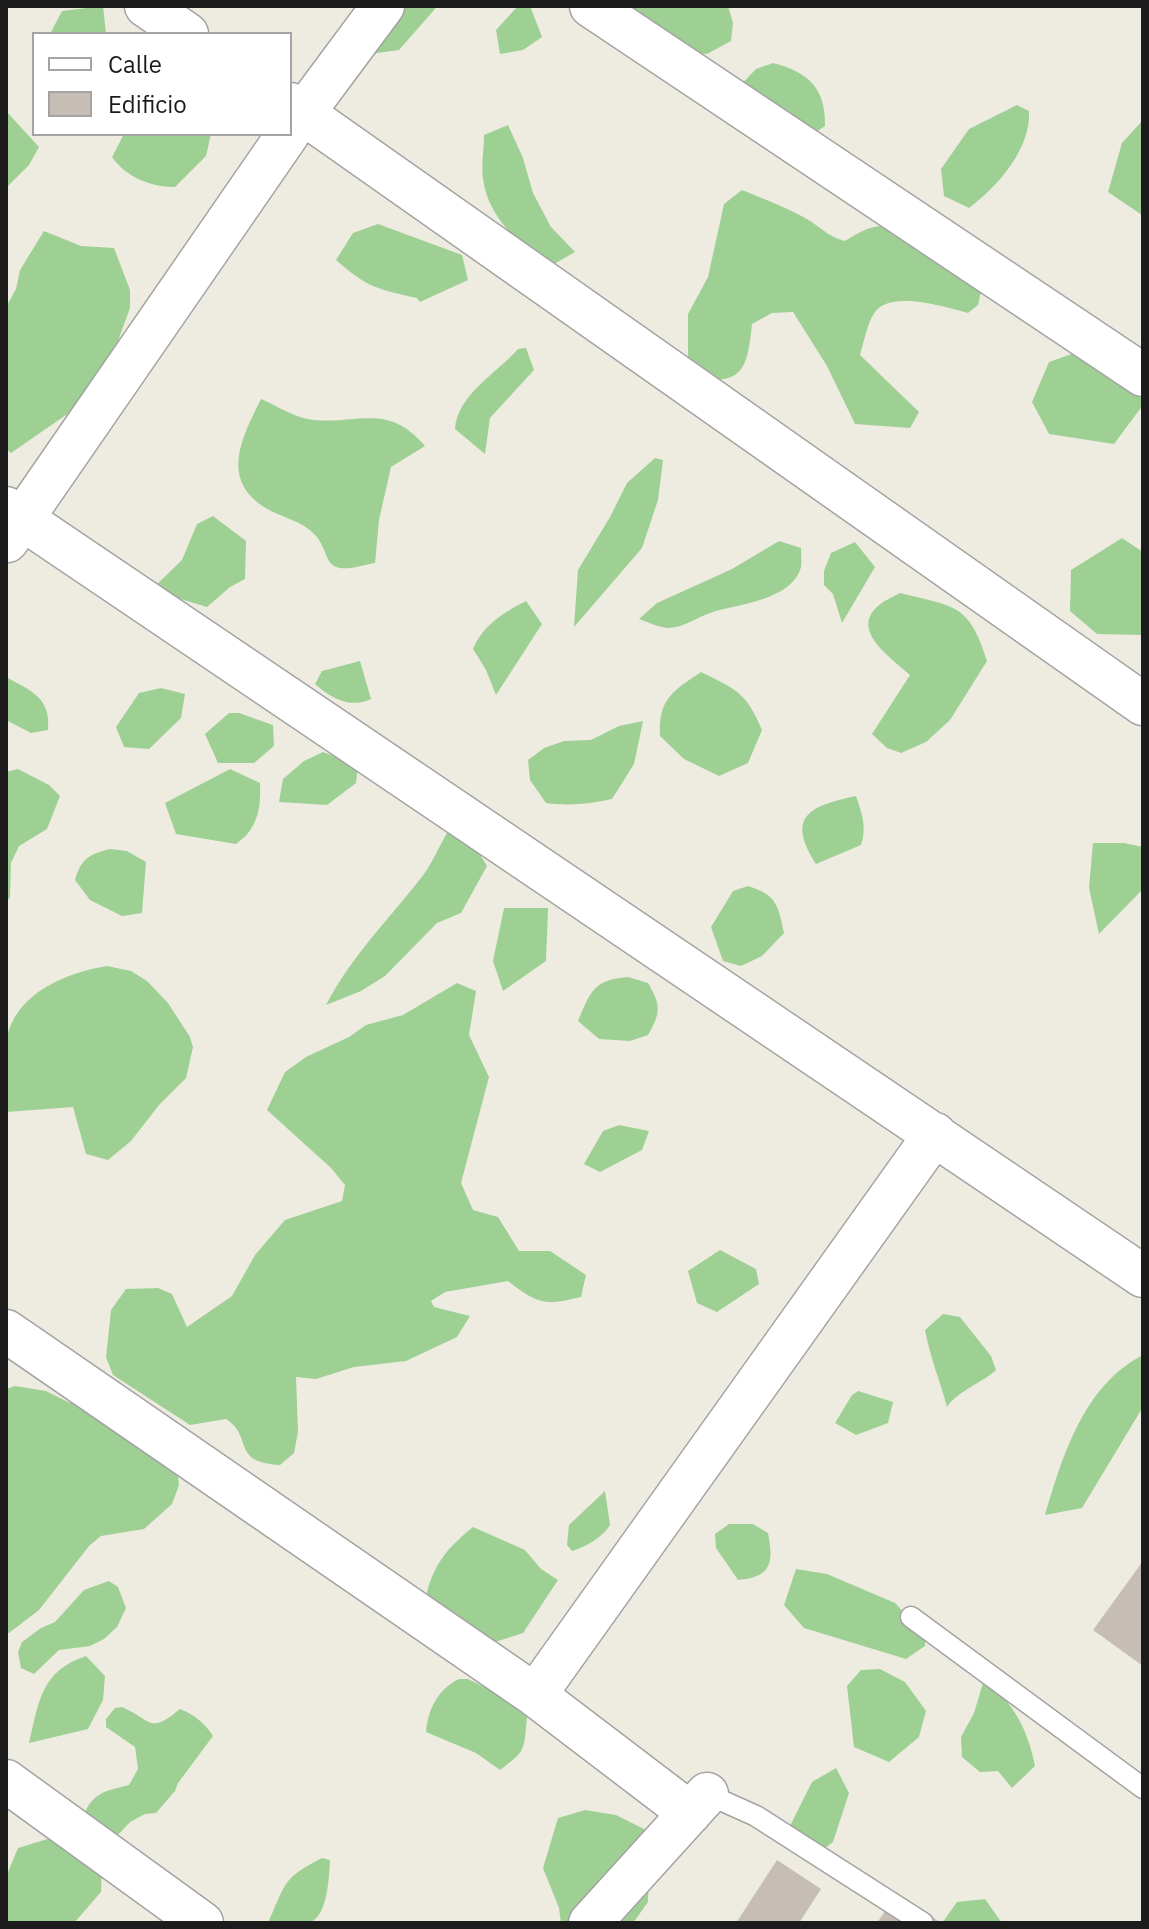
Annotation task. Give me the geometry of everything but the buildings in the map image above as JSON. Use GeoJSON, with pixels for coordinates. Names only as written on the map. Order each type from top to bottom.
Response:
{"type":"FeatureCollection","features":[{"type":"Feature","properties":{"kind":"street"},"geometry":{"type":"LineString","coordinates":[[146,6],[184,32]]}},
{"type":"Feature","properties":{"kind":"street"},"geometry":{"type":"LineString","coordinates":[[383,6],[293,120],[1143,704]]}},
{"type":"Feature","properties":{"kind":"street"},"geometry":{"type":"LineString","coordinates":[[591,6],[1143,375]]}},
{"type":"Feature","properties":{"kind":"street"},"geometry":{"type":"LineString","coordinates":[[282,136],[11,524],[935,1134],[1143,1276]]}},
{"type":"Feature","properties":{"kind":"street"},"geometry":{"type":"LineString","coordinates":[[535,1695],[935,1134]]}},
{"type":"Feature","properties":{"kind":"street"},"geometry":{"type":"LineString","coordinates":[[6,1331],[535,1695],[699,1804],[590,1923]]}},
{"type":"Feature","properties":{"kind":"street"},"geometry":{"type":"LineString","coordinates":[[6,1781],[202,1923]]}},
{"type":"Feature","properties":{"kind":"lane"},"geometry":{"type":"LineString","coordinates":[[911,1617],[1143,1788]]}},
{"type":"Feature","properties":{"kind":"lane"},"geometry":{"type":"LineString","coordinates":[[699,1804],[756,1816],[923,1923]]}},
{"type":"Feature","properties":{"kind":"green space"},"geometry":{"type":"Polygon","coordinates":[[[103,6],[106,32],[51,32],[62,11],[103,6]]]}},
{"type":"Feature","properties":{"kind":"green space"},"geometry":{"type":"Polygon","coordinates":[[[387,6],[434,6],[435,9],[399,50],[370,54],[387,6]]]}},
{"type":"Feature","properties":{"kind":"green space"},"geometry":{"type":"Polygon","coordinates":[[[530,6],[542,37],[523,50],[500,54],[496,30],[517,7],[530,6]]]}},
{"type":"Feature","properties":{"kind":"green space"},"geometry":{"type":"Polygon","coordinates":[[[576,6],[728,6],[733,23],[731,41],[707,54],[619,44],[576,6]]]}},
{"type":"Feature","properties":{"kind":"green space"},"geometry":{"type":"Polygon","coordinates":[[[773,63],[806,77],[822,102],[825,126],[797,145],[729,97],[756,69],[773,63]]]}},
{"type":"Feature","properties":{"kind":"green space"},"geometry":{"type":"Polygon","coordinates":[[[1017,105],[1029,111],[1028,125],[1025,139],[1011,166],[969,208],[944,196],[941,169],[969,129],[1017,105]]]}},
{"type":"Feature","properties":{"kind":"green space"},"geometry":{"type":"Polygon","coordinates":[[[6,111],[39,147],[29,165],[6,188],[6,111]]]}},
{"type":"Feature","properties":{"kind":"green space"},"geometry":{"type":"Polygon","coordinates":[[[1143,120],[1142,215],[1108,192],[1122,143],[1143,120]]]}},
{"type":"Feature","properties":{"kind":"green space"},"geometry":{"type":"Polygon","coordinates":[[[508,125],[523,158],[533,193],[551,227],[575,252],[549,267],[507,229],[486,194],[482,174],[484,135],[508,125]]]}},
{"type":"Feature","properties":{"kind":"green space"},"geometry":{"type":"Polygon","coordinates":[[[123,136],[211,136],[206,156],[175,187],[139,180],[112,157],[123,136]]]}},
{"type":"Feature","properties":{"kind":"green space"},"geometry":{"type":"Polygon","coordinates":[[[742,190],[791,211],[845,241],[874,227],[902,228],[947,249],[985,273],[978,305],[968,313],[905,301],[883,305],[872,316],[860,355],[919,412],[910,428],[855,424],[827,366],[793,312],[772,313],[752,324],[744,365],[731,377],[688,377],[688,314],[708,277],[724,204],[742,190]]]}},
{"type":"Feature","properties":{"kind":"green space"},"geometry":{"type":"Polygon","coordinates":[[[378,224],[462,255],[468,280],[420,302],[417,298],[365,282],[336,260],[353,233],[378,224]]]}},
{"type":"Feature","properties":{"kind":"green space"},"geometry":{"type":"Polygon","coordinates":[[[44,231],[81,246],[114,248],[130,290],[130,308],[106,374],[76,408],[11,453],[6,449],[6,307],[16,289],[20,270],[44,231]]]}},
{"type":"Feature","properties":{"kind":"green space"},"geometry":{"type":"Polygon","coordinates":[[[526,348],[534,370],[490,418],[485,454],[455,429],[457,417],[479,385],[518,349],[526,348]]]}},
{"type":"Feature","properties":{"kind":"green space"},"geometry":{"type":"Polygon","coordinates":[[[1077,352],[1143,382],[1143,405],[1114,444],[1049,434],[1032,402],[1049,362],[1077,352]]]}},
{"type":"Feature","properties":{"kind":"green space"},"geometry":{"type":"Polygon","coordinates":[[[261,399],[307,419],[386,420],[399,424],[425,446],[391,467],[379,520],[375,563],[338,568],[329,561],[319,540],[310,530],[271,511],[255,500],[244,487],[239,474],[241,445],[261,399]]]}},
{"type":"Feature","properties":{"kind":"green space"},"geometry":{"type":"Polygon","coordinates":[[[655,458],[663,460],[658,500],[642,548],[574,627],[578,570],[627,483],[655,458]]]}},
{"type":"Feature","properties":{"kind":"green space"},"geometry":{"type":"Polygon","coordinates":[[[213,516],[246,541],[245,579],[230,587],[207,607],[151,590],[182,560],[197,524],[213,516]]]}},
{"type":"Feature","properties":{"kind":"green space"},"geometry":{"type":"Polygon","coordinates":[[[1122,538],[1143,552],[1143,635],[1097,634],[1070,611],[1071,570],[1122,538]]]}},
{"type":"Feature","properties":{"kind":"green space"},"geometry":{"type":"Polygon","coordinates":[[[779,541],[801,548],[801,567],[796,578],[775,594],[669,628],[639,619],[657,603],[732,569],[779,541]]]}},
{"type":"Feature","properties":{"kind":"green space"},"geometry":{"type":"Polygon","coordinates":[[[855,542],[875,567],[842,623],[833,594],[824,585],[824,571],[831,553],[855,542]]]}},
{"type":"Feature","properties":{"kind":"green space"},"geometry":{"type":"Polygon","coordinates":[[[900,593],[957,610],[974,628],[987,661],[950,720],[926,742],[901,753],[887,748],[872,734],[910,675],[877,644],[868,625],[870,615],[878,606],[900,593]]]}},
{"type":"Feature","properties":{"kind":"green space"},"geometry":{"type":"Polygon","coordinates":[[[526,601],[542,624],[496,695],[473,649],[482,633],[495,620],[526,601]]]}},
{"type":"Feature","properties":{"kind":"green space"},"geometry":{"type":"Polygon","coordinates":[[[360,661],[371,699],[348,702],[327,694],[315,684],[322,671],[360,661]]]}},
{"type":"Feature","properties":{"kind":"green space"},"geometry":{"type":"Polygon","coordinates":[[[701,672],[739,694],[751,707],[762,730],[748,763],[719,776],[684,759],[660,736],[662,713],[669,697],[701,672]]]}},
{"type":"Feature","properties":{"kind":"green space"},"geometry":{"type":"Polygon","coordinates":[[[6,677],[43,702],[48,730],[31,733],[6,720],[6,677]]]}},
{"type":"Feature","properties":{"kind":"green space"},"geometry":{"type":"Polygon","coordinates":[[[161,688],[185,694],[181,718],[149,749],[124,747],[116,727],[139,693],[161,688]]]}},
{"type":"Feature","properties":{"kind":"green space"},"geometry":{"type":"Polygon","coordinates":[[[229,713],[239,713],[273,725],[274,746],[254,763],[218,763],[205,734],[229,713]]]}},
{"type":"Feature","properties":{"kind":"green space"},"geometry":{"type":"Polygon","coordinates":[[[643,721],[634,764],[612,799],[579,804],[546,803],[530,780],[528,760],[544,748],[564,741],[591,740],[619,726],[643,721]]]}},
{"type":"Feature","properties":{"kind":"green space"},"geometry":{"type":"Polygon","coordinates":[[[323,752],[358,765],[356,783],[327,805],[279,802],[283,779],[304,761],[323,752]]]}},
{"type":"Feature","properties":{"kind":"green space"},"geometry":{"type":"Polygon","coordinates":[[[18,769],[49,785],[60,796],[47,829],[19,846],[11,863],[10,897],[6,903],[6,772],[18,769]]]}},
{"type":"Feature","properties":{"kind":"green space"},"geometry":{"type":"Polygon","coordinates":[[[230,769],[260,783],[259,809],[249,832],[236,844],[176,834],[165,803],[230,769]]]}},
{"type":"Feature","properties":{"kind":"green space"},"geometry":{"type":"Polygon","coordinates":[[[856,796],[864,827],[861,845],[816,864],[803,834],[803,824],[808,815],[826,804],[856,796]]]}},
{"type":"Feature","properties":{"kind":"green space"},"geometry":{"type":"Polygon","coordinates":[[[463,827],[487,866],[461,913],[437,923],[385,976],[361,991],[326,1005],[358,955],[425,873],[449,829],[463,827]]]}},
{"type":"Feature","properties":{"kind":"green space"},"geometry":{"type":"Polygon","coordinates":[[[1093,843],[1124,843],[1143,847],[1143,889],[1099,934],[1089,888],[1093,843]]]}},
{"type":"Feature","properties":{"kind":"green space"},"geometry":{"type":"Polygon","coordinates":[[[110,849],[127,851],[146,862],[142,913],[122,916],[90,900],[75,880],[87,858],[110,849]]]}},
{"type":"Feature","properties":{"kind":"green space"},"geometry":{"type":"Polygon","coordinates":[[[748,886],[765,893],[775,902],[784,933],[762,956],[741,966],[723,961],[711,927],[733,891],[748,886]]]}},
{"type":"Feature","properties":{"kind":"green space"},"geometry":{"type":"Polygon","coordinates":[[[504,908],[548,908],[546,961],[503,991],[493,961],[504,908]]]}},
{"type":"Feature","properties":{"kind":"green space"},"geometry":{"type":"Polygon","coordinates":[[[107,966],[131,971],[147,981],[168,1003],[193,1047],[186,1078],[159,1105],[131,1141],[108,1160],[86,1154],[73,1107],[6,1112],[5,1068],[6,1043],[11,1026],[30,999],[74,974],[107,966]]]}},
{"type":"Feature","properties":{"kind":"green space"},"geometry":{"type":"Polygon","coordinates":[[[628,977],[648,983],[652,991],[658,1009],[652,1027],[648,1035],[630,1041],[599,1039],[578,1021],[586,1002],[600,984],[628,977]]]}},
{"type":"Feature","properties":{"kind":"green space"},"geometry":{"type":"Polygon","coordinates":[[[457,983],[476,991],[469,1035],[489,1077],[461,1183],[473,1210],[498,1217],[519,1251],[550,1251],[586,1275],[581,1297],[558,1302],[542,1301],[508,1281],[445,1292],[431,1301],[434,1307],[470,1316],[457,1337],[406,1361],[354,1367],[316,1379],[296,1377],[298,1432],[294,1453],[280,1465],[264,1463],[248,1454],[239,1433],[226,1419],[190,1425],[113,1375],[106,1357],[111,1310],[126,1289],[158,1288],[172,1294],[187,1327],[232,1296],[255,1255],[285,1220],[342,1201],[345,1185],[331,1168],[267,1110],[285,1072],[306,1057],[349,1037],[366,1025],[403,1015],[457,983]]]}},
{"type":"Feature","properties":{"kind":"green space"},"geometry":{"type":"Polygon","coordinates":[[[619,1125],[649,1131],[642,1150],[600,1172],[584,1164],[603,1131],[619,1125]]]}},
{"type":"Feature","properties":{"kind":"green space"},"geometry":{"type":"Polygon","coordinates":[[[720,1250],[756,1269],[759,1284],[717,1312],[697,1303],[688,1271],[720,1250]]]}},
{"type":"Feature","properties":{"kind":"green space"},"geometry":{"type":"Polygon","coordinates":[[[943,1314],[960,1317],[991,1356],[996,1370],[956,1397],[947,1407],[925,1330],[943,1314]]]}},
{"type":"Feature","properties":{"kind":"green space"},"geometry":{"type":"Polygon","coordinates":[[[1143,1355],[1143,1407],[1082,1508],[1045,1515],[1068,1446],[1091,1403],[1105,1384],[1143,1355]]]}},
{"type":"Feature","properties":{"kind":"green space"},"geometry":{"type":"Polygon","coordinates":[[[15,1386],[46,1391],[70,1403],[91,1399],[178,1476],[179,1485],[172,1504],[144,1529],[101,1536],[89,1546],[39,1610],[9,1633],[6,1632],[6,1389],[15,1386]]]}},
{"type":"Feature","properties":{"kind":"green space"},"geometry":{"type":"Polygon","coordinates":[[[858,1391],[893,1402],[888,1423],[856,1435],[835,1423],[852,1395],[858,1391]]]}},
{"type":"Feature","properties":{"kind":"green space"},"geometry":{"type":"Polygon","coordinates":[[[605,1491],[610,1525],[594,1541],[572,1551],[567,1545],[569,1525],[605,1491]]]}},
{"type":"Feature","properties":{"kind":"green space"},"geometry":{"type":"Polygon","coordinates":[[[729,1524],[753,1524],[768,1533],[770,1561],[764,1572],[738,1580],[716,1548],[715,1534],[729,1524]]]}},
{"type":"Feature","properties":{"kind":"green space"},"geometry":{"type":"Polygon","coordinates":[[[473,1527],[525,1550],[541,1569],[558,1580],[523,1633],[492,1643],[425,1601],[442,1559],[473,1527]]]}},
{"type":"Feature","properties":{"kind":"green space"},"geometry":{"type":"Polygon","coordinates":[[[796,1569],[827,1574],[895,1603],[925,1635],[925,1646],[906,1659],[804,1628],[784,1605],[796,1569]]]}},
{"type":"Feature","properties":{"kind":"green space"},"geometry":{"type":"Polygon","coordinates":[[[109,1581],[118,1587],[126,1608],[117,1627],[90,1646],[59,1650],[34,1674],[21,1668],[18,1652],[22,1642],[55,1622],[84,1590],[109,1581]]]}},
{"type":"Feature","properties":{"kind":"green space"},"geometry":{"type":"Polygon","coordinates":[[[86,1656],[105,1676],[103,1700],[88,1729],[29,1743],[44,1689],[60,1670],[86,1656]]]}},
{"type":"Feature","properties":{"kind":"green space"},"geometry":{"type":"Polygon","coordinates":[[[880,1669],[905,1682],[926,1711],[919,1737],[889,1762],[854,1747],[847,1686],[861,1670],[880,1669]]]}},
{"type":"Feature","properties":{"kind":"green space"},"geometry":{"type":"Polygon","coordinates":[[[459,1679],[468,1679],[525,1707],[527,1719],[523,1748],[500,1770],[476,1753],[426,1732],[435,1701],[445,1688],[459,1679]]]}},
{"type":"Feature","properties":{"kind":"green space"},"geometry":{"type":"Polygon","coordinates":[[[983,1683],[994,1689],[1011,1707],[1024,1729],[1032,1754],[1035,1766],[1012,1788],[998,1771],[980,1772],[962,1757],[961,1737],[974,1713],[983,1683]]]}},
{"type":"Feature","properties":{"kind":"green space"},"geometry":{"type":"Polygon","coordinates":[[[122,1707],[151,1723],[162,1721],[180,1709],[198,1720],[213,1736],[156,1813],[145,1814],[130,1822],[116,1837],[81,1821],[94,1799],[104,1792],[129,1785],[138,1769],[135,1747],[106,1727],[106,1719],[115,1708],[122,1707]]]}},
{"type":"Feature","properties":{"kind":"green space"},"geometry":{"type":"Polygon","coordinates":[[[836,1768],[849,1793],[833,1842],[822,1850],[789,1828],[812,1782],[836,1768]]]}},
{"type":"Feature","properties":{"kind":"green space"},"geometry":{"type":"Polygon","coordinates":[[[585,1810],[616,1815],[650,1832],[648,1902],[633,1923],[561,1923],[559,1908],[543,1868],[558,1818],[585,1810]]]}},
{"type":"Feature","properties":{"kind":"green space"},"geometry":{"type":"Polygon","coordinates":[[[54,1837],[102,1868],[101,1892],[74,1923],[8,1923],[6,1877],[18,1848],[54,1837]]]}},
{"type":"Feature","properties":{"kind":"green space"},"geometry":{"type":"Polygon","coordinates":[[[322,1858],[330,1860],[326,1897],[319,1914],[307,1923],[268,1923],[286,1884],[322,1858]]]}},
{"type":"Feature","properties":{"kind":"green space"},"geometry":{"type":"Polygon","coordinates":[[[985,1899],[1002,1923],[942,1923],[957,1902],[985,1899]]]}}]}
